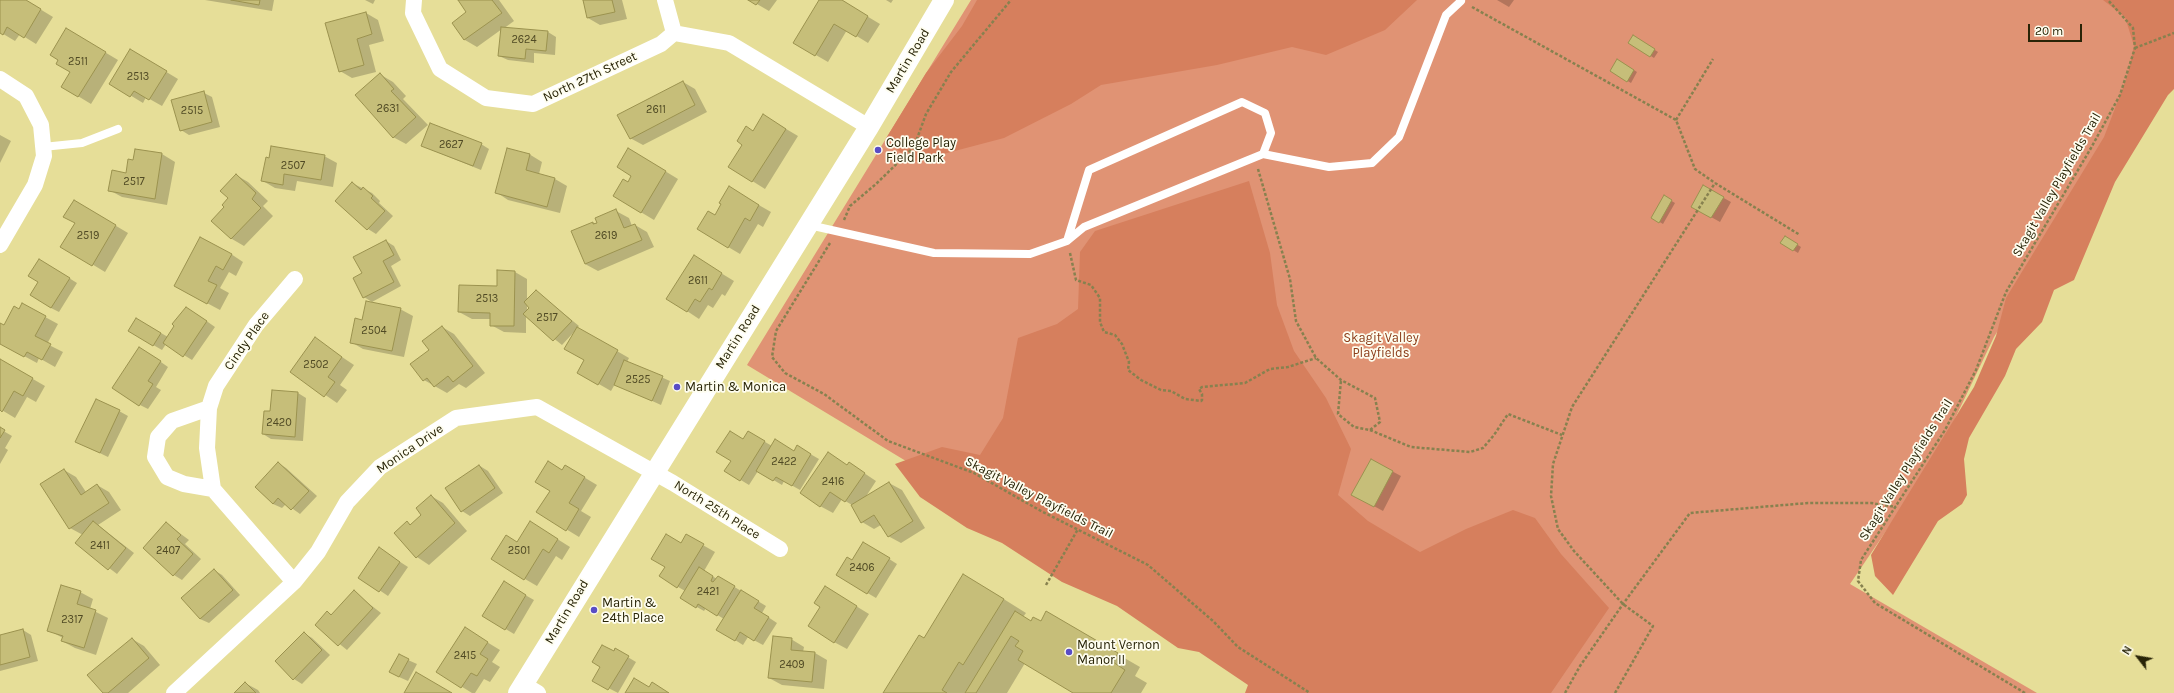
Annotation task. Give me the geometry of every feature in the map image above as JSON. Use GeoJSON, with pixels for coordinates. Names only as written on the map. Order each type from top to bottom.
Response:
{"type":"FeatureCollection","features":[{"type":"Feature","properties":{"kind":"street","name":"North 27th Street"},"geometry":{"type":"LineString","coordinates":[[414,0],[414,13],[440,68],[486,98],[533,104],[661,44],[674,33]]}},
{"type":"Feature","properties":{"kind":"street"},"geometry":{"type":"LineString","coordinates":[[666,0],[674,33],[728,43],[869,127]]}},
{"type":"Feature","properties":{"kind":"street","name":"Martin Road"},"geometry":{"type":"LineString","coordinates":[[526,690],[653,471],[869,127],[944,0]]}},
{"type":"Feature","properties":{"kind":"street"},"geometry":{"type":"LineString","coordinates":[[0,79],[26,96],[41,125],[44,156],[35,185],[0,245]]}},
{"type":"Feature","properties":{"kind":"street","name":"Cindy Place"},"geometry":{"type":"LineString","coordinates":[[213,489],[207,448],[209,408],[216,386],[256,325],[295,279]]}},
{"type":"Feature","properties":{"kind":"street"},"geometry":{"type":"LineString","coordinates":[[209,408],[172,421],[158,437],[155,457],[167,477],[184,484],[213,489],[294,582]]}},
{"type":"Feature","properties":{"kind":"street","name":"Monica Drive"},"geometry":{"type":"LineString","coordinates":[[174,693],[294,582],[318,552],[347,502],[380,467],[456,418],[537,408],[653,471]]}},
{"type":"Feature","properties":{"kind":"street","name":"North 25th Place"},"geometry":{"type":"LineString","coordinates":[[653,471],[780,549]]}},
{"type":"Feature","properties":{"kind":"lane"},"geometry":{"type":"LineString","coordinates":[[808,224],[934,253],[1030,254],[1067,241],[1084,227],[1263,154],[1329,166],[1372,163],[1399,137],[1446,15],[1462,1]]}},
{"type":"Feature","properties":{"kind":"lane"},"geometry":{"type":"LineString","coordinates":[[1067,241],[1089,170],[1242,102],[1265,113],[1271,133],[1263,154]]}},
{"type":"Feature","properties":{"kind":"lane"},"geometry":{"type":"LineString","coordinates":[[43,147],[82,143],[118,130]]}},
{"type":"Feature","properties":{"kind":"path","name":"Skagit Valley Playfields Trail"},"geometry":{"type":"LineString","coordinates":[[1011,0],[950,72],[926,114],[914,147],[876,184],[850,206],[838,232],[776,331],[772,357],[785,373],[824,394],[888,441],[974,473],[1148,565],[1213,621],[1238,647],[1310,693]]}},
{"type":"Feature","properties":{"kind":"path","name":"Skagit Valley Playfields Trail"},"geometry":{"type":"LineString","coordinates":[[2025,693],[1875,603],[1858,581],[1861,560],[1945,430],[1976,370],[2006,292],[2091,148],[2120,95],[2135,48],[2133,28],[2108,0]]}},
{"type":"Feature","properties":{"kind":"path"},"geometry":{"type":"LineString","coordinates":[[1462,1],[1676,120],[1686,141],[1695,169],[1715,183],[1800,235]]}},
{"type":"Feature","properties":{"kind":"path"},"geometry":{"type":"LineString","coordinates":[[2135,48],[2174,33]]}},
{"type":"Feature","properties":{"kind":"path"},"geometry":{"type":"LineString","coordinates":[[1676,120],[1713,58]]}},
{"type":"Feature","properties":{"kind":"path"},"geometry":{"type":"LineString","coordinates":[[1254,157],[1290,279],[1296,321],[1316,358],[1341,380],[1375,398],[1380,422],[1370,430]]}},
{"type":"Feature","properties":{"kind":"path"},"geometry":{"type":"LineString","coordinates":[[1615,693],[1653,626],[1623,604],[1574,551],[1558,529],[1551,496],[1553,464],[1572,407],[1715,183]]}},
{"type":"Feature","properties":{"kind":"path"},"geometry":{"type":"LineString","coordinates":[[1067,241],[1076,280],[1091,285],[1100,298],[1100,322],[1104,332],[1115,335],[1122,344],[1129,362],[1128,370],[1141,380],[1161,390],[1171,391],[1185,399],[1201,401],[1202,394],[1199,390],[1206,386],[1228,383],[1245,383],[1270,369],[1307,362],[1316,358]]}},
{"type":"Feature","properties":{"kind":"path"},"geometry":{"type":"LineString","coordinates":[[1341,380],[1338,414],[1354,427],[1370,430],[1411,447],[1470,452],[1483,448],[1508,414],[1562,435]]}},
{"type":"Feature","properties":{"kind":"path"},"geometry":{"type":"LineString","coordinates":[[1565,693],[1580,666],[1623,604],[1690,513],[1808,503],[1871,503],[1896,507]]}},
{"type":"Feature","properties":{"kind":"path"},"geometry":{"type":"LineString","coordinates":[[1046,585],[1078,529]]}},
{"type":"Feature","properties":{"kind":"green space","name":"Skagit Valley Playfields"},"geometry":{"type":"Polygon","coordinates":[[[971,0],[2174,0],[2174,41],[1994,337],[1937,456],[1850,584],[2037,693],[1290,693],[747,365],[971,0]]]}},
{"type":"Feature","properties":{"kind":"shaded area"},"geometry":{"type":"Polygon","coordinates":[[[977,0],[1417,0],[1385,30],[1326,55],[1292,47],[1217,65],[1101,85],[1071,104],[1004,138],[913,162],[885,140],[926,73],[962,26],[977,0]]]}},
{"type":"Feature","properties":{"kind":"shaded area"},"geometry":{"type":"Polygon","coordinates":[[[2103,0],[2174,0],[2174,89],[2168,95],[2115,182],[2074,280],[2054,290],[2042,322],[2016,349],[2005,376],[1969,438],[1964,459],[1967,495],[1962,504],[1938,521],[1893,595],[1875,576],[1871,555],[1974,387],[1996,336],[2006,298],[2104,137],[2127,77],[2134,46],[2125,17],[2103,0]]]}},
{"type":"Feature","properties":{"kind":"shaded area"},"geometry":{"type":"Polygon","coordinates":[[[1249,181],[1270,253],[1277,305],[1294,351],[1326,398],[1351,449],[1338,495],[1368,521],[1420,552],[1466,529],[1513,510],[1535,518],[1561,554],[1609,608],[1551,693],[1245,693],[1248,685],[1199,652],[1178,648],[1117,606],[1062,582],[1002,543],[967,528],[920,497],[895,464],[942,447],[980,455],[1003,418],[1018,338],[1057,324],[1078,309],[1080,252],[1095,231],[1249,181]]]}},
{"type":"Feature","properties":{"kind":"building"},"geometry":{"type":"Polygon","coordinates":[[[0,0],[26,0],[41,9],[24,38],[7,27],[3,35],[0,33],[0,0]]]}},
{"type":"Feature","properties":{"kind":"building"},"geometry":{"type":"Polygon","coordinates":[[[231,0],[260,0],[259,5],[231,0]]]}},
{"type":"Feature","properties":{"kind":"building"},"geometry":{"type":"Polygon","coordinates":[[[458,0],[492,0],[502,13],[464,40],[452,23],[466,12],[458,0]]]}},
{"type":"Feature","properties":{"kind":"building"},"geometry":{"type":"Polygon","coordinates":[[[583,0],[612,0],[615,12],[587,18],[583,0]]]}},
{"type":"Feature","properties":{"kind":"building"},"geometry":{"type":"Polygon","coordinates":[[[748,0],[760,0],[756,5],[748,0]]]}},
{"type":"Feature","properties":{"kind":"building"},"geometry":{"type":"Polygon","coordinates":[[[819,0],[842,0],[868,16],[856,37],[834,24],[815,56],[793,43],[819,0]]]}},
{"type":"Feature","properties":{"kind":"building"},"geometry":{"type":"Polygon","coordinates":[[[366,12],[372,34],[357,39],[364,65],[339,72],[325,23],[366,12]]]}},
{"type":"Feature","properties":{"kind":"building"},"geometry":{"type":"Polygon","coordinates":[[[501,27],[548,31],[546,51],[526,49],[525,59],[498,56],[501,27]]]}},
{"type":"Feature","properties":{"kind":"building"},"geometry":{"type":"Polygon","coordinates":[[[66,28],[106,52],[78,97],[61,87],[70,72],[56,64],[58,60],[50,55],[66,28]]]}},
{"type":"Feature","properties":{"kind":"building"},"geometry":{"type":"Polygon","coordinates":[[[1633,35],[1655,49],[1650,57],[1628,43],[1633,35]]]}},
{"type":"Feature","properties":{"kind":"building"},"geometry":{"type":"Polygon","coordinates":[[[130,49],[167,71],[149,100],[134,91],[130,97],[109,84],[130,49]]]}},
{"type":"Feature","properties":{"kind":"building"},"geometry":{"type":"Polygon","coordinates":[[[1617,59],[1634,70],[1627,82],[1610,71],[1617,59]]]}},
{"type":"Feature","properties":{"kind":"building"},"geometry":{"type":"Polygon","coordinates":[[[380,73],[394,89],[391,91],[416,117],[393,138],[355,95],[380,73]]]}},
{"type":"Feature","properties":{"kind":"building"},"geometry":{"type":"Polygon","coordinates":[[[683,81],[695,105],[630,139],[617,115],[683,81]]]}},
{"type":"Feature","properties":{"kind":"building"},"geometry":{"type":"Polygon","coordinates":[[[204,91],[212,122],[180,131],[171,100],[204,91]]]}},
{"type":"Feature","properties":{"kind":"building"},"geometry":{"type":"Polygon","coordinates":[[[763,114],[786,129],[752,182],[728,167],[742,145],[737,141],[746,126],[753,131],[763,114]]]}},
{"type":"Feature","properties":{"kind":"building"},"geometry":{"type":"Polygon","coordinates":[[[430,123],[482,143],[473,166],[421,146],[430,123]]]}},
{"type":"Feature","properties":{"kind":"building"},"geometry":{"type":"Polygon","coordinates":[[[271,146],[325,155],[321,180],[284,174],[283,185],[261,181],[266,157],[269,158],[271,146]]]}},
{"type":"Feature","properties":{"kind":"building"},"geometry":{"type":"Polygon","coordinates":[[[507,148],[530,154],[526,170],[555,178],[547,207],[495,193],[507,148]]]}},
{"type":"Feature","properties":{"kind":"building"},"geometry":{"type":"Polygon","coordinates":[[[628,148],[666,171],[641,213],[613,196],[623,179],[628,182],[631,176],[617,167],[628,148]]]}},
{"type":"Feature","properties":{"kind":"building"},"geometry":{"type":"Polygon","coordinates":[[[135,149],[162,153],[155,199],[108,191],[112,170],[126,173],[128,159],[133,160],[135,149]]]}},
{"type":"Feature","properties":{"kind":"building"},"geometry":{"type":"Polygon","coordinates":[[[236,174],[256,193],[252,199],[261,208],[231,239],[211,221],[224,207],[222,205],[228,198],[220,191],[236,174]]]}},
{"type":"Feature","properties":{"kind":"building"},"geometry":{"type":"Polygon","coordinates":[[[352,182],[361,190],[363,187],[373,196],[371,198],[385,211],[367,230],[335,201],[352,182]]]}},
{"type":"Feature","properties":{"kind":"building"},"geometry":{"type":"Polygon","coordinates":[[[1703,185],[1724,197],[1711,218],[1691,207],[1703,185]]]}},
{"type":"Feature","properties":{"kind":"building"},"geometry":{"type":"Polygon","coordinates":[[[729,186],[759,205],[750,221],[745,218],[728,248],[697,229],[708,211],[715,215],[721,204],[719,203],[729,186]]]}},
{"type":"Feature","properties":{"kind":"building"},"geometry":{"type":"Polygon","coordinates":[[[1664,195],[1672,200],[1659,223],[1651,218],[1664,195]]]}},
{"type":"Feature","properties":{"kind":"building"},"geometry":{"type":"Polygon","coordinates":[[[74,200],[116,225],[92,266],[60,247],[75,223],[63,217],[74,200]]]}},
{"type":"Feature","properties":{"kind":"building"},"geometry":{"type":"Polygon","coordinates":[[[616,209],[624,228],[635,224],[642,240],[585,264],[571,231],[593,222],[593,224],[597,223],[595,218],[616,209]]]}},
{"type":"Feature","properties":{"kind":"building"},"geometry":{"type":"Polygon","coordinates":[[[1785,236],[1798,244],[1793,251],[1780,243],[1785,236]]]}},
{"type":"Feature","properties":{"kind":"building"},"geometry":{"type":"Polygon","coordinates":[[[200,237],[232,254],[223,270],[216,266],[208,281],[217,285],[207,304],[174,286],[200,237]]]}},
{"type":"Feature","properties":{"kind":"building"},"geometry":{"type":"Polygon","coordinates":[[[386,240],[394,255],[383,261],[394,282],[363,298],[353,278],[362,273],[353,257],[386,240]]]}},
{"type":"Feature","properties":{"kind":"building"},"geometry":{"type":"Polygon","coordinates":[[[694,255],[722,273],[712,290],[709,288],[700,302],[695,299],[687,312],[666,299],[694,255]]]}},
{"type":"Feature","properties":{"kind":"building"},"geometry":{"type":"Polygon","coordinates":[[[39,259],[70,278],[51,308],[30,295],[38,282],[28,276],[39,259]]]}},
{"type":"Feature","properties":{"kind":"building"},"geometry":{"type":"Polygon","coordinates":[[[497,270],[515,271],[514,326],[490,326],[490,313],[458,312],[459,285],[497,286],[497,270]]]}},
{"type":"Feature","properties":{"kind":"building"},"geometry":{"type":"Polygon","coordinates":[[[536,290],[572,321],[553,341],[523,314],[529,308],[524,302],[536,290]]]}},
{"type":"Feature","properties":{"kind":"building"},"geometry":{"type":"Polygon","coordinates":[[[366,301],[401,308],[392,351],[350,343],[355,318],[362,320],[366,301]]]}},
{"type":"Feature","properties":{"kind":"building"},"geometry":{"type":"Polygon","coordinates":[[[22,303],[46,316],[35,336],[51,344],[42,360],[27,352],[24,357],[0,344],[0,323],[4,325],[14,306],[19,309],[22,303]]]}},
{"type":"Feature","properties":{"kind":"building"},"geometry":{"type":"Polygon","coordinates":[[[186,307],[207,321],[183,357],[163,343],[174,326],[172,324],[186,307]]]}},
{"type":"Feature","properties":{"kind":"building"},"geometry":{"type":"Polygon","coordinates":[[[136,318],[161,333],[153,346],[128,331],[136,318]]]}},
{"type":"Feature","properties":{"kind":"building"},"geometry":{"type":"Polygon","coordinates":[[[442,326],[473,366],[453,382],[448,376],[434,387],[427,378],[423,381],[410,364],[429,350],[422,341],[442,326]]]}},
{"type":"Feature","properties":{"kind":"building"},"geometry":{"type":"Polygon","coordinates":[[[577,327],[618,350],[598,385],[577,373],[584,360],[564,349],[577,327]]]}},
{"type":"Feature","properties":{"kind":"building"},"geometry":{"type":"Polygon","coordinates":[[[315,337],[342,357],[328,377],[335,382],[324,397],[290,372],[315,337]]]}},
{"type":"Feature","properties":{"kind":"building"},"geometry":{"type":"Polygon","coordinates":[[[139,347],[161,361],[148,381],[153,384],[139,406],[112,388],[139,347]]]}},
{"type":"Feature","properties":{"kind":"building"},"geometry":{"type":"Polygon","coordinates":[[[0,359],[33,378],[23,396],[14,391],[2,412],[0,410],[0,359]]]}},
{"type":"Feature","properties":{"kind":"building"},"geometry":{"type":"Polygon","coordinates":[[[624,360],[663,376],[652,401],[614,385],[624,360]]]}},
{"type":"Feature","properties":{"kind":"building"},"geometry":{"type":"Polygon","coordinates":[[[272,390],[298,392],[295,437],[262,434],[264,411],[270,411],[272,390]]]}},
{"type":"Feature","properties":{"kind":"building"},"geometry":{"type":"Polygon","coordinates":[[[96,399],[120,410],[100,453],[75,442],[96,399]]]}},
{"type":"Feature","properties":{"kind":"building"},"geometry":{"type":"Polygon","coordinates":[[[0,427],[5,430],[0,438],[0,427]]]}},
{"type":"Feature","properties":{"kind":"building"},"geometry":{"type":"Polygon","coordinates":[[[730,431],[743,439],[748,431],[765,441],[740,481],[724,471],[731,461],[716,452],[730,431]]]}},
{"type":"Feature","properties":{"kind":"building"},"geometry":{"type":"Polygon","coordinates":[[[775,439],[794,451],[797,445],[811,454],[792,486],[776,477],[773,481],[756,471],[775,439]]]}},
{"type":"Feature","properties":{"kind":"building"},"geometry":{"type":"Polygon","coordinates":[[[828,452],[847,465],[849,462],[865,473],[845,502],[830,492],[820,507],[800,493],[828,452]]]}},
{"type":"Feature","properties":{"kind":"building"},"geometry":{"type":"Polygon","coordinates":[[[1371,459],[1393,471],[1374,507],[1351,495],[1371,459]]]}},
{"type":"Feature","properties":{"kind":"building"},"geometry":{"type":"Polygon","coordinates":[[[548,461],[562,470],[565,465],[585,477],[569,503],[579,509],[566,531],[536,512],[550,491],[535,482],[548,461]]]}},
{"type":"Feature","properties":{"kind":"building"},"geometry":{"type":"Polygon","coordinates":[[[278,462],[309,491],[291,510],[278,498],[273,504],[255,487],[278,462]]]}},
{"type":"Feature","properties":{"kind":"building"},"geometry":{"type":"Polygon","coordinates":[[[479,465],[495,488],[461,512],[445,488],[479,465]]]}},
{"type":"Feature","properties":{"kind":"building"},"geometry":{"type":"Polygon","coordinates":[[[64,469],[81,495],[97,484],[109,503],[69,529],[40,484],[64,469]]]}},
{"type":"Feature","properties":{"kind":"building"},"geometry":{"type":"Polygon","coordinates":[[[889,482],[913,521],[888,537],[874,515],[861,523],[851,505],[889,482]]]}},
{"type":"Feature","properties":{"kind":"building"},"geometry":{"type":"Polygon","coordinates":[[[431,495],[455,523],[416,558],[394,533],[407,521],[410,525],[421,515],[416,508],[431,495]]]}},
{"type":"Feature","properties":{"kind":"building"},"geometry":{"type":"Polygon","coordinates":[[[93,521],[126,548],[108,570],[75,543],[93,521]]]}},
{"type":"Feature","properties":{"kind":"building"},"geometry":{"type":"Polygon","coordinates":[[[530,521],[558,539],[549,553],[543,549],[524,580],[491,559],[506,535],[517,542],[530,521]]]}},
{"type":"Feature","properties":{"kind":"building"},"geometry":{"type":"Polygon","coordinates":[[[166,522],[181,535],[177,539],[193,554],[173,576],[143,548],[166,522]]]}},
{"type":"Feature","properties":{"kind":"building"},"geometry":{"type":"Polygon","coordinates":[[[666,534],[681,543],[686,534],[704,544],[677,588],[659,576],[665,567],[651,559],[666,534]]]}},
{"type":"Feature","properties":{"kind":"building"},"geometry":{"type":"Polygon","coordinates":[[[863,542],[890,558],[867,594],[836,575],[847,557],[852,560],[863,542]]]}},
{"type":"Feature","properties":{"kind":"building"},"geometry":{"type":"Polygon","coordinates":[[[379,547],[400,562],[379,592],[358,578],[379,547]]]}},
{"type":"Feature","properties":{"kind":"building"},"geometry":{"type":"Polygon","coordinates":[[[699,567],[713,576],[711,581],[713,582],[718,576],[735,586],[717,616],[698,604],[696,608],[680,598],[699,567]]]}},
{"type":"Feature","properties":{"kind":"building"},"geometry":{"type":"Polygon","coordinates":[[[214,569],[233,590],[200,619],[181,598],[214,569]]]}},
{"type":"Feature","properties":{"kind":"building"},"geometry":{"type":"Polygon","coordinates":[[[963,574],[1004,599],[963,665],[959,662],[942,690],[947,693],[883,693],[919,635],[924,638],[963,574]]]}},
{"type":"Feature","properties":{"kind":"building"},"geometry":{"type":"Polygon","coordinates":[[[504,581],[526,595],[505,630],[482,616],[504,581]]]}},
{"type":"Feature","properties":{"kind":"building"},"geometry":{"type":"Polygon","coordinates":[[[61,585],[81,591],[77,604],[96,610],[84,648],[61,641],[63,636],[47,631],[61,585]]]}},
{"type":"Feature","properties":{"kind":"building"},"geometry":{"type":"Polygon","coordinates":[[[825,586],[857,606],[834,643],[808,626],[820,607],[814,603],[825,586]]]}},
{"type":"Feature","properties":{"kind":"building"},"geometry":{"type":"Polygon","coordinates":[[[354,590],[373,608],[338,646],[315,625],[327,611],[331,615],[354,590]]]}},
{"type":"Feature","properties":{"kind":"building"},"geometry":{"type":"Polygon","coordinates":[[[741,590],[759,601],[754,608],[769,617],[754,641],[740,632],[735,641],[716,630],[741,590]]]}},
{"type":"Feature","properties":{"kind":"building","name":"Mount Vernon Manor II"},"geometry":{"type":"Polygon","coordinates":[[[1015,611],[1031,621],[1033,617],[1041,621],[1046,611],[1118,653],[1113,662],[1125,670],[1111,693],[1073,693],[1018,660],[1023,651],[1015,646],[1019,641],[1011,636],[976,693],[965,693],[1015,611]]]}},
{"type":"Feature","properties":{"kind":"building"},"geometry":{"type":"Polygon","coordinates":[[[465,627],[488,642],[480,654],[488,659],[477,676],[471,673],[461,688],[436,672],[465,627]]]}},
{"type":"Feature","properties":{"kind":"building"},"geometry":{"type":"Polygon","coordinates":[[[23,629],[30,657],[0,665],[0,635],[23,629]]]}},
{"type":"Feature","properties":{"kind":"building"},"geometry":{"type":"Polygon","coordinates":[[[304,632],[322,650],[293,680],[275,661],[304,632]]]}},
{"type":"Feature","properties":{"kind":"building"},"geometry":{"type":"Polygon","coordinates":[[[773,636],[792,638],[791,650],[815,652],[812,682],[768,678],[773,636]]]}},
{"type":"Feature","properties":{"kind":"building"},"geometry":{"type":"Polygon","coordinates":[[[132,638],[149,658],[108,693],[103,693],[87,675],[132,638]]]}},
{"type":"Feature","properties":{"kind":"building"},"geometry":{"type":"Polygon","coordinates":[[[602,645],[614,651],[615,648],[629,656],[608,690],[592,681],[600,667],[592,662],[602,645]]]}},
{"type":"Feature","properties":{"kind":"building"},"geometry":{"type":"Polygon","coordinates":[[[399,654],[409,659],[399,677],[389,672],[399,654]]]}},
{"type":"Feature","properties":{"kind":"building"},"geometry":{"type":"Polygon","coordinates":[[[416,672],[452,693],[404,693],[416,672]]]}},
{"type":"Feature","properties":{"kind":"building"},"geometry":{"type":"Polygon","coordinates":[[[634,678],[649,687],[652,682],[669,693],[625,693],[634,678]]]}},
{"type":"Feature","properties":{"kind":"building"},"geometry":{"type":"Polygon","coordinates":[[[245,682],[256,693],[234,693],[245,682]]]}},
{"type":"Feature","properties":{"kind":"place","name":"College Play Field Park"},"geometry":{"type":"Point","coordinates":[878,150]}},
{"type":"Feature","properties":{"kind":"place","name":"Martin & Monica"},"geometry":{"type":"Point","coordinates":[677,387]}},
{"type":"Feature","properties":{"kind":"place","name":"Martin & 24th Place"},"geometry":{"type":"Point","coordinates":[594,610]}},
{"type":"Feature","properties":{"kind":"place","name":"Mount Vernon Manor II"},"geometry":{"type":"Point","coordinates":[1069,652]}}]}
